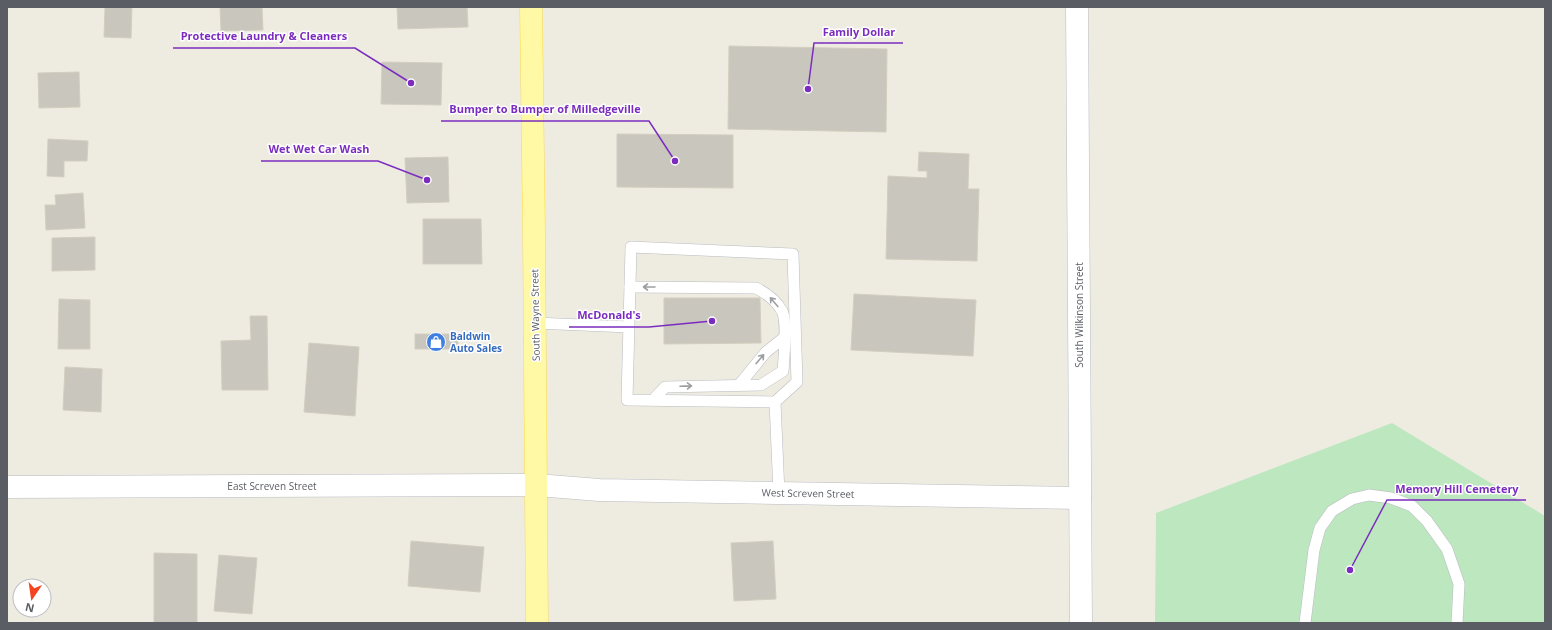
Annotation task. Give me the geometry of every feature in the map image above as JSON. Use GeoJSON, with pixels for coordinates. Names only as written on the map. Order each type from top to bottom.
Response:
{"type":"FeatureCollection","features":[{"type":"Feature","properties":{"kind":"main road","name":"South Wayne Street"},"geometry":{"type":"LineString","coordinates":[[531,7],[537,485],[537,623]]}},
{"type":"Feature","properties":{"kind":"street","name":"South Wilkinson Street"},"geometry":{"type":"LineString","coordinates":[[1077,7],[1081,623]]}},
{"type":"Feature","properties":{"kind":"street","name":"West Screven Street"},"geometry":{"type":"LineString","coordinates":[[537,485],[599,490],[1080,498]]}},
{"type":"Feature","properties":{"kind":"street","name":"East Screven Street"},"geometry":{"type":"LineString","coordinates":[[7,487],[537,485]]}},
{"type":"Feature","properties":{"kind":"lane"},"geometry":{"type":"LineString","coordinates":[[631,247],[793,254],[797,382],[775,402],[627,400],[630,287],[631,247]]}},
{"type":"Feature","properties":{"kind":"lane"},"geometry":{"type":"LineString","coordinates":[[630,287],[756,288],[768,294],[783,312],[785,337],[783,371],[761,385],[666,387],[653,400]]}},
{"type":"Feature","properties":{"kind":"lane"},"geometry":{"type":"LineString","coordinates":[[535,323],[629,327]]}},
{"type":"Feature","properties":{"kind":"lane"},"geometry":{"type":"LineString","coordinates":[[739,385],[766,352],[785,337]]}},
{"type":"Feature","properties":{"kind":"lane"},"geometry":{"type":"LineString","coordinates":[[775,402],[779,493]]}},
{"type":"Feature","properties":{"kind":"lane"},"geometry":{"type":"LineString","coordinates":[[1306,623],[1314,550],[1320,528],[1332,511],[1352,499],[1369,495],[1391,498],[1412,506],[1427,521],[1447,549],[1459,584],[1457,623]]}},
{"type":"Feature","properties":{"kind":"green space"},"geometry":{"type":"Polygon","coordinates":[[[1392,423],[1545,516],[1545,623],[1155,623],[1156,513],[1392,423]]]}},
{"type":"Feature","properties":{"kind":"building"},"geometry":{"type":"Polygon","coordinates":[[[105,7],[132,7],[131,38],[104,37],[105,7]]]}},
{"type":"Feature","properties":{"kind":"building"},"geometry":{"type":"Polygon","coordinates":[[[220,7],[262,7],[263,30],[221,31],[220,7]]]}},
{"type":"Feature","properties":{"kind":"building"},"geometry":{"type":"Polygon","coordinates":[[[397,7],[467,7],[468,27],[398,29],[397,7]]]}},
{"type":"Feature","properties":{"kind":"building"},"geometry":{"type":"Polygon","coordinates":[[[729,46],[887,49],[886,132],[728,129],[729,46]]]}},
{"type":"Feature","properties":{"kind":"building"},"geometry":{"type":"Polygon","coordinates":[[[382,62],[442,63],[441,105],[381,104],[382,62]]]}},
{"type":"Feature","properties":{"kind":"building"},"geometry":{"type":"Polygon","coordinates":[[[79,72],[80,107],[39,108],[38,73],[79,72]]]}},
{"type":"Feature","properties":{"kind":"building"},"geometry":{"type":"Polygon","coordinates":[[[617,134],[733,135],[733,188],[617,187],[617,134]]]}},
{"type":"Feature","properties":{"kind":"building"},"geometry":{"type":"Polygon","coordinates":[[[48,139],[88,141],[87,161],[64,161],[64,177],[47,176],[48,139]]]}},
{"type":"Feature","properties":{"kind":"building"},"geometry":{"type":"Polygon","coordinates":[[[919,152],[969,154],[968,189],[979,189],[977,261],[886,259],[888,176],[927,178],[927,171],[918,171],[919,152]]]}},
{"type":"Feature","properties":{"kind":"building"},"geometry":{"type":"Polygon","coordinates":[[[448,157],[449,202],[407,203],[405,158],[448,157]]]}},
{"type":"Feature","properties":{"kind":"building"},"geometry":{"type":"Polygon","coordinates":[[[83,193],[85,228],[46,230],[45,205],[56,205],[55,195],[83,193]]]}},
{"type":"Feature","properties":{"kind":"building"},"geometry":{"type":"Polygon","coordinates":[[[423,219],[481,219],[482,264],[423,264],[423,219]]]}},
{"type":"Feature","properties":{"kind":"building"},"geometry":{"type":"Polygon","coordinates":[[[95,237],[95,270],[52,271],[52,238],[95,237]]]}},
{"type":"Feature","properties":{"kind":"building"},"geometry":{"type":"Polygon","coordinates":[[[854,294],[976,300],[973,356],[851,350],[854,294]]]}},
{"type":"Feature","properties":{"kind":"building"},"geometry":{"type":"Polygon","coordinates":[[[664,298],[760,298],[761,343],[664,344],[664,298]]]}},
{"type":"Feature","properties":{"kind":"building"},"geometry":{"type":"Polygon","coordinates":[[[59,299],[90,300],[90,349],[58,349],[59,299]]]}},
{"type":"Feature","properties":{"kind":"building"},"geometry":{"type":"Polygon","coordinates":[[[250,316],[267,316],[268,390],[222,390],[221,341],[251,340],[250,316]]]}},
{"type":"Feature","properties":{"kind":"building","name":"Baldwin Auto Sales"},"geometry":{"type":"Polygon","coordinates":[[[415,334],[458,334],[458,349],[415,349],[415,334]]]}},
{"type":"Feature","properties":{"kind":"building"},"geometry":{"type":"Polygon","coordinates":[[[309,343],[359,347],[355,416],[304,412],[309,343]]]}},
{"type":"Feature","properties":{"kind":"building"},"geometry":{"type":"Polygon","coordinates":[[[65,367],[102,369],[101,412],[63,410],[65,367]]]}},
{"type":"Feature","properties":{"kind":"building"},"geometry":{"type":"Polygon","coordinates":[[[411,541],[484,547],[480,592],[408,586],[411,541]]]}},
{"type":"Feature","properties":{"kind":"building"},"geometry":{"type":"Polygon","coordinates":[[[773,541],[776,599],[734,601],[731,543],[773,541]]]}},
{"type":"Feature","properties":{"kind":"building"},"geometry":{"type":"Polygon","coordinates":[[[154,553],[197,554],[197,623],[154,623],[154,553]]]}},
{"type":"Feature","properties":{"kind":"building"},"geometry":{"type":"Polygon","coordinates":[[[219,555],[257,558],[252,614],[214,611],[219,555]]]}},
{"type":"Feature","properties":{"kind":"place","name":"Protective Laundry & Cleaners"},"geometry":{"type":"Point","coordinates":[411,83]}},
{"type":"Feature","properties":{"kind":"place","name":"Family Dollar"},"geometry":{"type":"Point","coordinates":[808,89]}},
{"type":"Feature","properties":{"kind":"place","name":"Bumper to Bumper of Milledgeville"},"geometry":{"type":"Point","coordinates":[675,161]}},
{"type":"Feature","properties":{"kind":"place","name":"Wet Wet Car Wash"},"geometry":{"type":"Point","coordinates":[427,180]}},
{"type":"Feature","properties":{"kind":"place","name":"McDonald's"},"geometry":{"type":"Point","coordinates":[712,321]}},
{"type":"Feature","properties":{"kind":"place","name":"Baldwin Auto Sales"},"geometry":{"type":"Point","coordinates":[436,342]}},
{"type":"Feature","properties":{"kind":"place","name":"Memory Hill Cemetery"},"geometry":{"type":"Point","coordinates":[1350,570]}}]}
